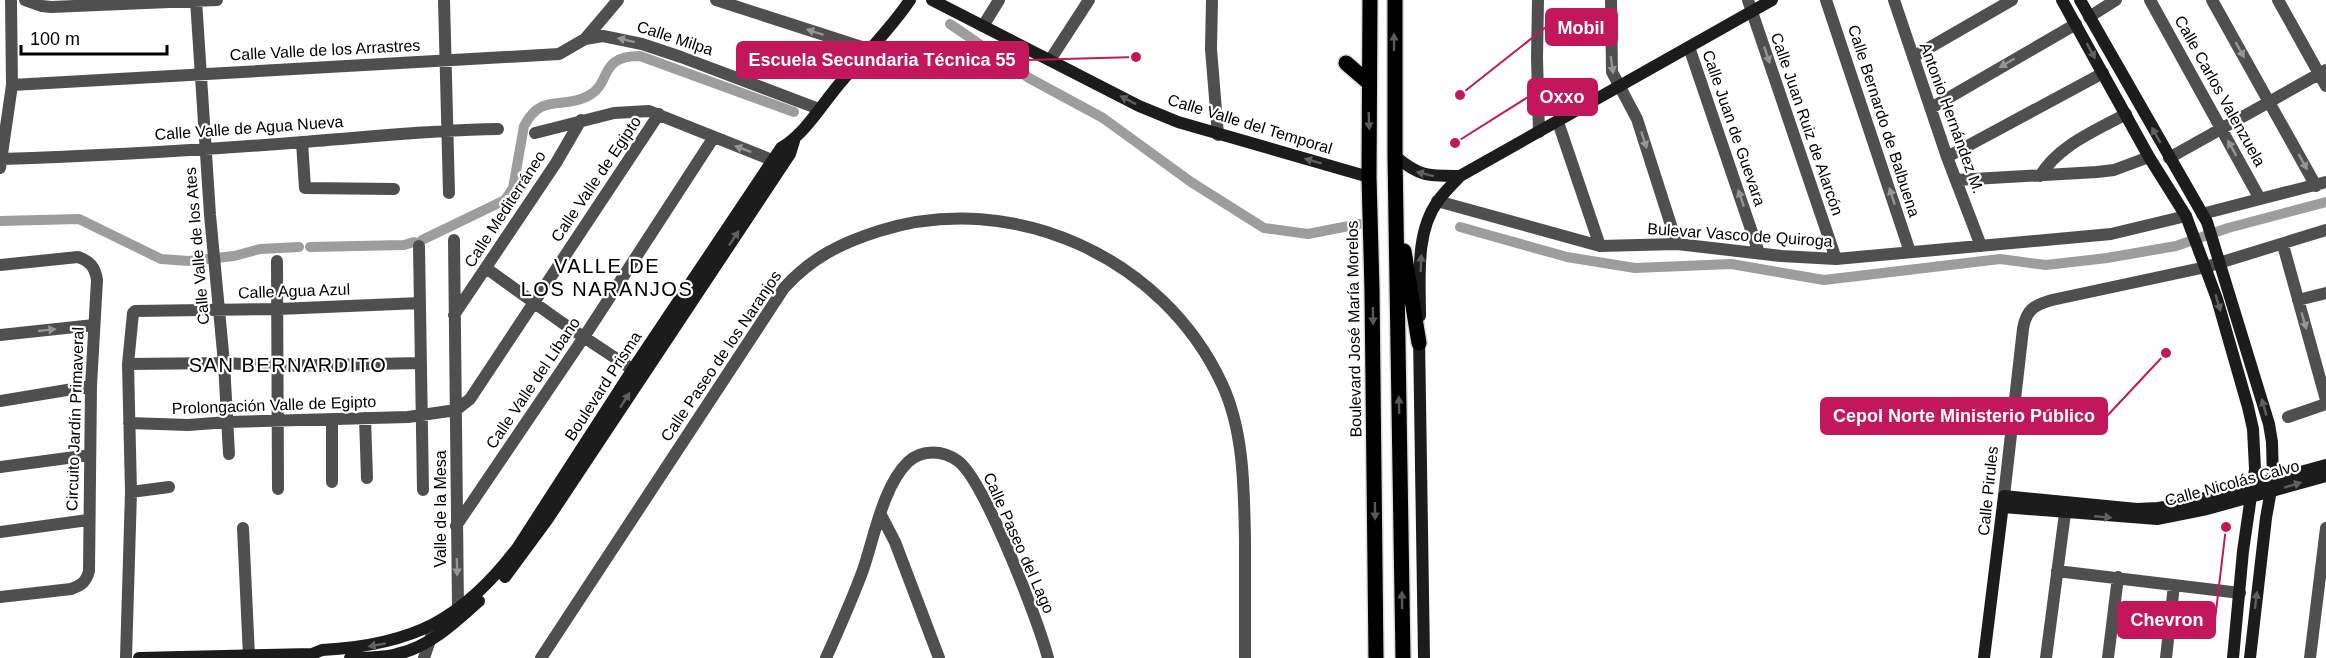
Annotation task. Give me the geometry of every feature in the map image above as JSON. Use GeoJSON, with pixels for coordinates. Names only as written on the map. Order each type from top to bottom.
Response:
{"type":"FeatureCollection","features":[{"type":"Feature","properties":{"kind":"main road","name":"Boulevard José María Morelos"},"geometry":{"type":"LineString","coordinates":[[1370,0],[1368,82],[1376,658]]}},
{"type":"Feature","properties":{"kind":"main road"},"geometry":{"type":"LineString","coordinates":[[1395,0],[1395,156],[1403,658]]}},
{"type":"Feature","properties":{"kind":"main road"},"geometry":{"type":"LineString","coordinates":[[1346,63],[1368,82]]}},
{"type":"Feature","properties":{"kind":"main road"},"geometry":{"type":"LineString","coordinates":[[1396,196],[1419,343]]}},
{"type":"Feature","properties":{"kind":"street"},"geometry":{"type":"LineString","coordinates":[[1,164],[2,141],[12,85],[6,67],[11,0]]}},
{"type":"Feature","properties":{"kind":"street"},"geometry":{"type":"LineString","coordinates":[[25,0],[51,7],[217,0]]}},
{"type":"Feature","properties":{"kind":"street"},"geometry":{"type":"LineString","coordinates":[[444,0],[449,193]]}},
{"type":"Feature","properties":{"kind":"street","name":"Calle Valle de los Arrastres"},"geometry":{"type":"LineString","coordinates":[[12,85],[559,54],[572,49],[585,39],[618,0]]}},
{"type":"Feature","properties":{"kind":"street"},"geometry":{"type":"LineString","coordinates":[[716,0],[871,50]]}},
{"type":"Feature","properties":{"kind":"street","name":"Boulevard Prisma"},"geometry":{"type":"LineString","coordinates":[[139,658],[318,656],[322,650],[387,643],[432,626],[483,588],[512,555],[777,163],[790,154],[794,141],[910,0]]}},
{"type":"Feature","properties":{"kind":"street","name":"Calle Valle del Temporal"},"geometry":{"type":"LineString","coordinates":[[932,0],[1139,106],[1178,123],[1369,177]]}},
{"type":"Feature","properties":{"kind":"street"},"geometry":{"type":"LineString","coordinates":[[983,26],[999,0]]}},
{"type":"Feature","properties":{"kind":"street"},"geometry":{"type":"LineString","coordinates":[[1050,60],[1089,0]]}},
{"type":"Feature","properties":{"kind":"street"},"geometry":{"type":"LineString","coordinates":[[1212,0],[1211,49],[1218,135]]}},
{"type":"Feature","properties":{"kind":"street"},"geometry":{"type":"LineString","coordinates":[[1538,0],[1539,132]]}},
{"type":"Feature","properties":{"kind":"street"},"geometry":{"type":"LineString","coordinates":[[1611,0],[1610,63],[1615,81],[1637,119],[1677,244]]}},
{"type":"Feature","properties":{"kind":"street"},"geometry":{"type":"LineString","coordinates":[[1424,658],[1419,343],[1421,253],[1426,227],[1437,201],[1460,176],[1689,47],[1750,6],[1772,0]]}},
{"type":"Feature","properties":{"kind":"street","name":"Calle Bernardo de Balbuena"},"geometry":{"type":"LineString","coordinates":[[1826,0],[1910,252]]}},
{"type":"Feature","properties":{"kind":"street"},"geometry":{"type":"LineString","coordinates":[[1913,57],[2012,0]]}},
{"type":"Feature","properties":{"kind":"street"},"geometry":{"type":"LineString","coordinates":[[2062,0],[2149,157],[2189,221],[2206,267],[2253,429],[2256,451],[2243,551],[2233,658]]}},
{"type":"Feature","properties":{"kind":"street"},"geometry":{"type":"LineString","coordinates":[[2080,0],[2205,218],[2221,263],[2269,424],[2272,442],[2272,486],[2250,658]]}},
{"type":"Feature","properties":{"kind":"street"},"geometry":{"type":"LineString","coordinates":[[2089,17],[2116,0]]}},
{"type":"Feature","properties":{"kind":"street","name":"Calle Carlos Valenzuela"},"geometry":{"type":"LineString","coordinates":[[2150,0],[2260,199]]}},
{"type":"Feature","properties":{"kind":"street"},"geometry":{"type":"LineString","coordinates":[[2205,218],[2260,199],[2321,184],[2268,101],[2212,0]]}},
{"type":"Feature","properties":{"kind":"street"},"geometry":{"type":"LineString","coordinates":[[2278,0],[2323,71],[2326,86]]}},
{"type":"Feature","properties":{"kind":"street","name":"Calle Valle de los Ates"},"geometry":{"type":"LineString","coordinates":[[196,1],[229,454]]}},
{"type":"Feature","properties":{"kind":"street","name":"Antonio Hernández M."},"geometry":{"type":"LineString","coordinates":[[1897,1],[1930,108],[1981,246]]}},
{"type":"Feature","properties":{"kind":"street","name":"Calle Juan Ruiz de Alarcón"},"geometry":{"type":"LineString","coordinates":[[1750,6],[1836,259]]}},
{"type":"Feature","properties":{"kind":"street"},"geometry":{"type":"LineString","coordinates":[[1930,108],[2076,24]]}},
{"type":"Feature","properties":{"kind":"street","name":"Calle Milpa"},"geometry":{"type":"LineString","coordinates":[[585,39],[603,36],[642,44],[732,75],[819,109]]}},
{"type":"Feature","properties":{"kind":"street","name":"Calle Juan de Guevara"},"geometry":{"type":"LineString","coordinates":[[1689,47],[1759,253]]}},
{"type":"Feature","properties":{"kind":"street"},"geometry":{"type":"LineString","coordinates":[[2169,158],[2323,71]]}},
{"type":"Feature","properties":{"kind":"street"},"geometry":{"type":"LineString","coordinates":[[1947,157],[2103,73]]}},
{"type":"Feature","properties":{"kind":"street"},"geometry":{"type":"LineString","coordinates":[[535,133],[581,120],[629,111],[650,111],[777,163]]}},
{"type":"Feature","properties":{"kind":"street","name":"Calle Valle de Egipto"},"geometry":{"type":"LineString","coordinates":[[456,410],[470,399],[659,114]]}},
{"type":"Feature","properties":{"kind":"street"},"geometry":{"type":"LineString","coordinates":[[2040,176],[2048,162],[2067,146],[2126,114]]}},
{"type":"Feature","properties":{"kind":"street","name":"Calle Mediterráneo"},"geometry":{"type":"LineString","coordinates":[[454,316],[556,163],[581,120]]}},
{"type":"Feature","properties":{"kind":"street"},"geometry":{"type":"LineString","coordinates":[[1558,122],[1600,246]]}},
{"type":"Feature","properties":{"kind":"street","name":"Calle Valle de Agua Nueva"},"geometry":{"type":"LineString","coordinates":[[1,164],[388,134],[498,129]]}},
{"type":"Feature","properties":{"kind":"street","name":"Calle Valle del Líbano"},"geometry":{"type":"LineString","coordinates":[[456,526],[584,337],[714,137]]}},
{"type":"Feature","properties":{"kind":"street"},"geometry":{"type":"LineString","coordinates":[[302,142],[305,188],[394,189]]}},
{"type":"Feature","properties":{"kind":"street"},"geometry":{"type":"LineString","coordinates":[[1395,156],[1413,171],[1433,176],[1460,176]]}},
{"type":"Feature","properties":{"kind":"street"},"geometry":{"type":"LineString","coordinates":[[1956,180],[2114,170],[2149,157]]}},
{"type":"Feature","properties":{"kind":"street","name":"Bulevar Vasco de Quiroga"},"geometry":{"type":"LineString","coordinates":[[1437,201],[1600,246],[1677,244],[1811,259],[1836,259],[2111,234],[2189,221]]}},
{"type":"Feature","properties":{"kind":"street","name":"Calle Paseo de los Naranjos"},"geometry":{"type":"LineString","coordinates":[[541,658],[784,288],[799,271],[822,254],[851,240],[892,227],[932,219],[975,218],[1012,222],[1055,234],[1093,250],[1124,269],[1155,294],[1185,326],[1206,354],[1222,386],[1233,418],[1241,457],[1245,658]]}},
{"type":"Feature","properties":{"kind":"street","name":"Calle Pirules"},"geometry":{"type":"LineString","coordinates":[[1984,658],[2023,329],[2031,308],[2052,300],[2206,267],[2326,230]]}},
{"type":"Feature","properties":{"kind":"street","name":"Valle de la Mesa"},"geometry":{"type":"LineString","coordinates":[[454,240],[458,608]]}},
{"type":"Feature","properties":{"kind":"street"},"geometry":{"type":"LineString","coordinates":[[2283,245],[2326,402],[2288,417]]}},
{"type":"Feature","properties":{"kind":"street"},"geometry":{"type":"LineString","coordinates":[[419,246],[423,490]]}},
{"type":"Feature","properties":{"kind":"street","name":"Circuito Jardín Primaveral"},"geometry":{"type":"LineString","coordinates":[[0,265],[67,258],[87,260],[93,266],[97,280],[91,386],[89,571],[85,583],[71,589],[0,597]]}},
{"type":"Feature","properties":{"kind":"street"},"geometry":{"type":"LineString","coordinates":[[277,261],[278,489]]}},
{"type":"Feature","properties":{"kind":"street"},"geometry":{"type":"LineString","coordinates":[[486,268],[637,372]]}},
{"type":"Feature","properties":{"kind":"street"},"geometry":{"type":"LineString","coordinates":[[2298,300],[2326,293]]}},
{"type":"Feature","properties":{"kind":"street","name":"Calle Agua Azul"},"geometry":{"type":"LineString","coordinates":[[128,364],[133,312],[420,303]]}},
{"type":"Feature","properties":{"kind":"street"},"geometry":{"type":"LineString","coordinates":[[0,335],[94,325]]}},
{"type":"Feature","properties":{"kind":"street"},"geometry":{"type":"LineString","coordinates":[[126,658],[131,492],[128,364],[224,363],[278,366],[421,363]]}},
{"type":"Feature","properties":{"kind":"street","name":"Boulevard Prisma"},"geometry":{"type":"LineString","coordinates":[[350,658],[405,655],[461,617],[506,576],[547,520],[637,372]]}},
{"type":"Feature","properties":{"kind":"street"},"geometry":{"type":"LineString","coordinates":[[0,400],[91,386]]}},
{"type":"Feature","properties":{"kind":"street","name":"Prolongación Valle de Egipto"},"geometry":{"type":"LineString","coordinates":[[129,423],[188,425],[332,420],[420,415],[456,410]]}},
{"type":"Feature","properties":{"kind":"street"},"geometry":{"type":"LineString","coordinates":[[365,418],[367,478]]}},
{"type":"Feature","properties":{"kind":"street"},"geometry":{"type":"LineString","coordinates":[[332,420],[332,482]]}},
{"type":"Feature","properties":{"kind":"street","name":"Calle Paseo del Lago"},"geometry":{"type":"LineString","coordinates":[[826,658],[899,474],[918,455],[929,451],[947,455],[959,462],[979,488],[1034,614],[1047,658]]}},
{"type":"Feature","properties":{"kind":"street"},"geometry":{"type":"LineString","coordinates":[[0,466],[90,454]]}},
{"type":"Feature","properties":{"kind":"street","name":"Calle Nicolás Calvo"},"geometry":{"type":"LineString","coordinates":[[2272,486],[2326,465]]}},
{"type":"Feature","properties":{"kind":"street","name":"Calle Nicolás Calvo"},"geometry":{"type":"LineString","coordinates":[[2003,502],[2137,509],[2158,508],[2326,476]]}},
{"type":"Feature","properties":{"kind":"street"},"geometry":{"type":"LineString","coordinates":[[131,492],[169,487]]}},
{"type":"Feature","properties":{"kind":"street","name":"Calle Nicolás Calvo"},"geometry":{"type":"LineString","coordinates":[[2003,502],[2065,513],[2157,519],[2178,517],[2252,491]]}},
{"type":"Feature","properties":{"kind":"street"},"geometry":{"type":"LineString","coordinates":[[2046,658],[2065,513]]}},
{"type":"Feature","properties":{"kind":"street"},"geometry":{"type":"LineString","coordinates":[[881,515],[895,542],[939,658]]}},
{"type":"Feature","properties":{"kind":"street"},"geometry":{"type":"LineString","coordinates":[[0,531],[88,520]]}},
{"type":"Feature","properties":{"kind":"street"},"geometry":{"type":"LineString","coordinates":[[243,528],[249,656]]}},
{"type":"Feature","properties":{"kind":"street"},"geometry":{"type":"LineString","coordinates":[[2310,658],[2326,528]]}},
{"type":"Feature","properties":{"kind":"street"},"geometry":{"type":"LineString","coordinates":[[2058,571],[2240,593]]}},
{"type":"Feature","properties":{"kind":"street"},"geometry":{"type":"LineString","coordinates":[[2108,658],[2118,577]]}},
{"type":"Feature","properties":{"kind":"street"},"geometry":{"type":"LineString","coordinates":[[2166,658],[2174,585]]}},
{"type":"Feature","properties":{"kind":"street"},"geometry":{"type":"LineString","coordinates":[[424,658],[431,639],[432,626]]}},
{"type":"Feature","properties":{"kind":"street"},"geometry":{"type":"LineString","coordinates":[[405,655],[414,634]]}},
{"type":"Feature","properties":{"kind":"waterway"},"geometry":{"type":"LineString","coordinates":[[950,24],[1029,78],[1103,118],[1191,182],[1264,228],[1308,234],[1359,224]]}},
{"type":"Feature","properties":{"kind":"waterway"},"geometry":{"type":"LineString","coordinates":[[422,240],[505,200],[513,188],[524,126],[531,116],[545,105],[579,100],[596,91],[611,65],[617,60],[640,56],[794,112]]}},
{"type":"Feature","properties":{"kind":"waterway"},"geometry":{"type":"LineString","coordinates":[[1460,227],[1567,257],[1635,268],[1731,264],[1824,280],[2000,259],[2046,265],[2107,258],[2176,246],[2228,228],[2326,202]]}},
{"type":"Feature","properties":{"kind":"waterway"},"geometry":{"type":"LineString","coordinates":[[0,221],[79,219],[161,259],[189,261],[234,256],[260,249],[299,247]]}},
{"type":"Feature","properties":{"kind":"waterway"},"geometry":{"type":"LineString","coordinates":[[310,247],[404,245],[414,242]]}},
{"type":"Feature","properties":{"kind":"place","name":"Escuela Secundaria Técnica 55"},"geometry":{"type":"Point","coordinates":[1136,57]}},
{"type":"Feature","properties":{"kind":"place","name":"Mobil"},"geometry":{"type":"Point","coordinates":[1460,95]}},
{"type":"Feature","properties":{"kind":"place","name":"Oxxo"},"geometry":{"type":"Point","coordinates":[1455,143]}},
{"type":"Feature","properties":{"kind":"place","name":"Cepol Norte Ministerio Público"},"geometry":{"type":"Point","coordinates":[2166,353]}},
{"type":"Feature","properties":{"kind":"place","name":"Chevron"},"geometry":{"type":"Point","coordinates":[2226,527]}},
{"type":"Feature","properties":{"kind":"district","name":"VALLE DE LOS NARANJOS"},"geometry":{"type":"Point","coordinates":[607,278]}},
{"type":"Feature","properties":{"kind":"district","name":"SAN BERNARDITO"},"geometry":{"type":"Point","coordinates":[288,365]}}]}
